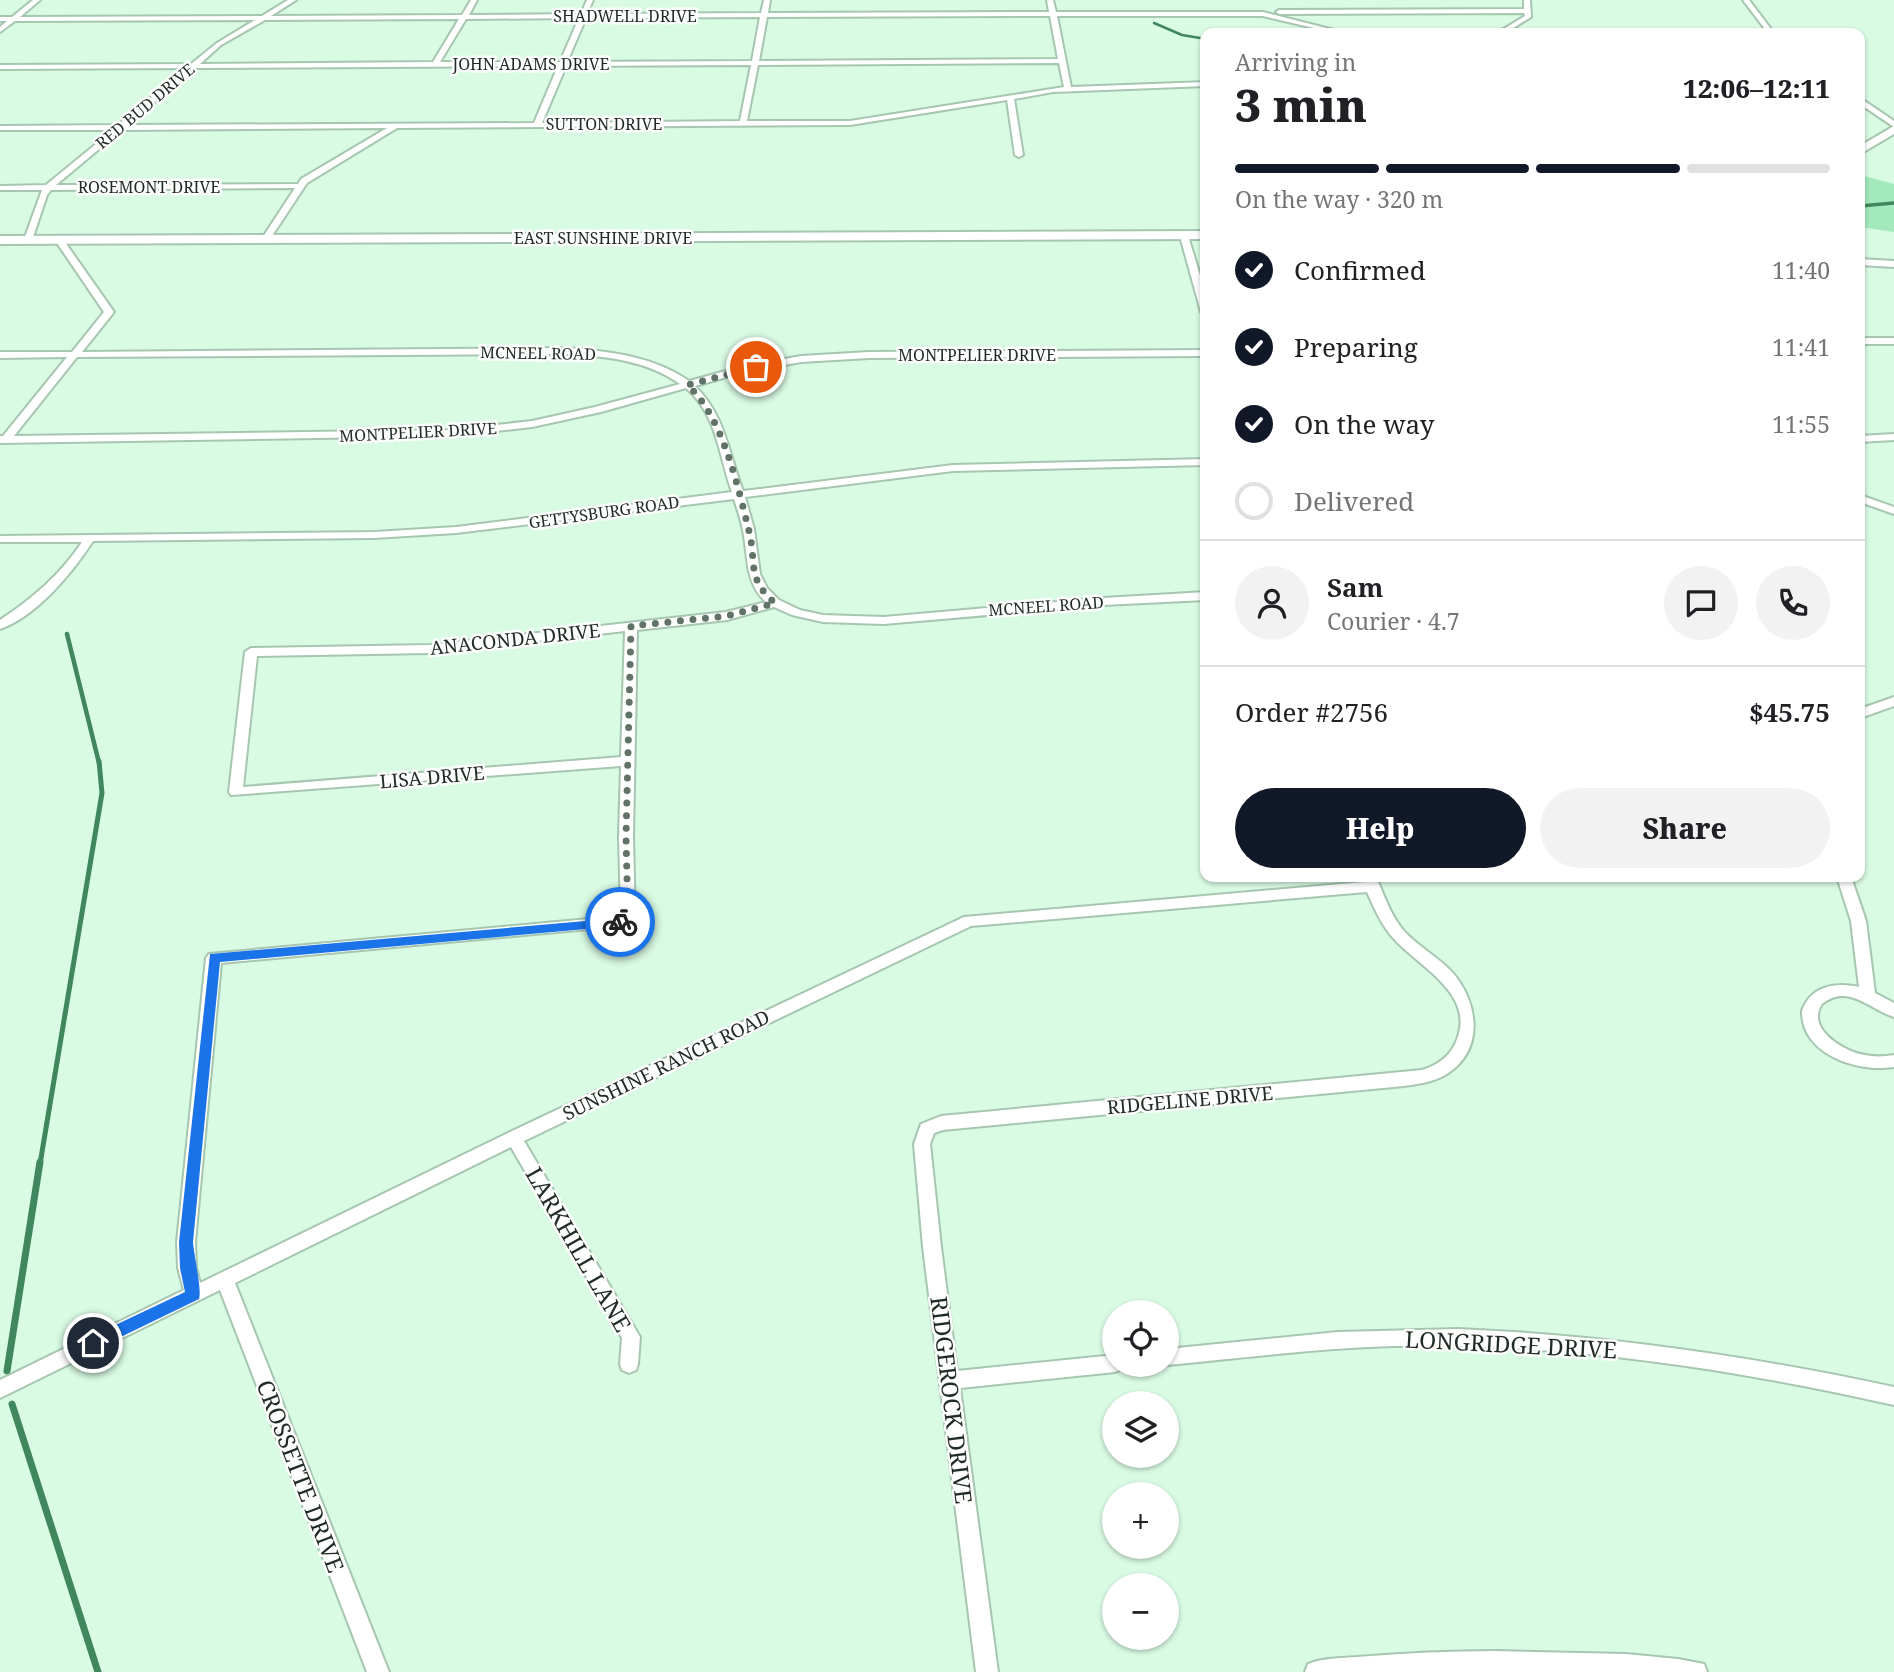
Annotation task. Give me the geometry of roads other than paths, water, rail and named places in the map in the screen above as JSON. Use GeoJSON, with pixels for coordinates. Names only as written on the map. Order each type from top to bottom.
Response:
{"type":"FeatureCollection","features":[{"type":"Feature","properties":{"kind":"street"},"geometry":{"type":"LineString","coordinates":[[0,30],[37,0]]}},
{"type":"Feature","properties":{"kind":"street","name":"RED BUD DRIVE"},"geometry":{"type":"LineString","coordinates":[[28,240],[43,195],[49,187],[219,44],[293,0]]}},
{"type":"Feature","properties":{"kind":"street"},"geometry":{"type":"LineString","coordinates":[[435,65],[474,0]]}},
{"type":"Feature","properties":{"kind":"street"},"geometry":{"type":"LineString","coordinates":[[537,125],[590,0]]}},
{"type":"Feature","properties":{"kind":"street"},"geometry":{"type":"LineString","coordinates":[[743,124],[767,0]]}},
{"type":"Feature","properties":{"kind":"street"},"geometry":{"type":"LineString","coordinates":[[1050,0],[1069,89]]}},
{"type":"Feature","properties":{"kind":"street"},"geometry":{"type":"LineString","coordinates":[[1509,28],[1528,17],[1527,0]]}},
{"type":"Feature","properties":{"kind":"street"},"geometry":{"type":"LineString","coordinates":[[1746,0],[1767,28]]}},
{"type":"Feature","properties":{"kind":"street"},"geometry":{"type":"LineString","coordinates":[[1250,11],[1322,28]]}},
{"type":"Feature","properties":{"kind":"street","name":"SHADWELL DRIVE"},"geometry":{"type":"LineString","coordinates":[[0,19],[1528,11]]}},
{"type":"Feature","properties":{"kind":"street","name":"JOHN ADAMS DRIVE"},"geometry":{"type":"LineString","coordinates":[[0,67],[1062,61]]}},
{"type":"Feature","properties":{"kind":"street","name":"SUTTON DRIVE"},"geometry":{"type":"LineString","coordinates":[[0,128],[860,122],[1069,89],[1200,84]]}},
{"type":"Feature","properties":{"kind":"street"},"geometry":{"type":"LineString","coordinates":[[1010,97],[1019,155]]}},
{"type":"Feature","properties":{"kind":"street"},"geometry":{"type":"LineString","coordinates":[[1865,104],[1894,127],[1865,147]]}},
{"type":"Feature","properties":{"kind":"street"},"geometry":{"type":"LineString","coordinates":[[265,240],[299,186],[395,126]]}},
{"type":"Feature","properties":{"kind":"street","name":"ROSEMONT DRIVE"},"geometry":{"type":"LineString","coordinates":[[0,188],[299,186]]}},
{"type":"Feature","properties":{"kind":"street","name":"EAST SUNSHINE DRIVE"},"geometry":{"type":"LineString","coordinates":[[0,240],[1200,235]]}},
{"type":"Feature","properties":{"kind":"street"},"geometry":{"type":"LineString","coordinates":[[1184,236],[1200,287]]}},
{"type":"Feature","properties":{"kind":"street"},"geometry":{"type":"LineString","coordinates":[[2,441],[109,313],[59,240]]}},
{"type":"Feature","properties":{"kind":"street"},"geometry":{"type":"LineString","coordinates":[[1865,262],[1894,264]]}},
{"type":"Feature","properties":{"kind":"street"},"geometry":{"type":"LineString","coordinates":[[1865,341],[1894,341]]}},
{"type":"Feature","properties":{"kind":"street","name":"MCNEEL ROAD"},"geometry":{"type":"LineString","coordinates":[[0,355],[580,352],[636,361],[666,372],[687,385],[705,402],[716,421],[749,533],[754,580],[761,591],[775,603],[821,618],[859,621],[1200,596]]}},
{"type":"Feature","properties":{"kind":"street","name":"MONTPELIER DRIVE"},"geometry":{"type":"LineString","coordinates":[[2,441],[450,433],[545,421],[771,364],[847,356],[1200,353]]}},
{"type":"Feature","properties":{"kind":"street"},"geometry":{"type":"LineString","coordinates":[[1865,439],[1894,437]]}},
{"type":"Feature","properties":{"kind":"street","name":"GETTYSBURG ROAD"},"geometry":{"type":"LineString","coordinates":[[0,539],[374,535],[456,530],[953,468],[1200,462]]}},
{"type":"Feature","properties":{"kind":"street"},"geometry":{"type":"LineString","coordinates":[[1865,500],[1894,511]]}},
{"type":"Feature","properties":{"kind":"street"},"geometry":{"type":"LineString","coordinates":[[0,625],[51,590],[72,566],[89,539]]}},
{"type":"Feature","properties":{"kind":"street","name":"ANACONDA DRIVE"},"geometry":{"type":"LineString","coordinates":[[236,792],[251,652],[430,649],[740,614],[775,603]]}},
{"type":"Feature","properties":{"kind":"street"},"geometry":{"type":"LineString","coordinates":[[194,1295],[187,1268],[186,1242],[214,958],[628,921],[627,761],[631,626]]}},
{"type":"Feature","properties":{"kind":"street"},"geometry":{"type":"LineString","coordinates":[[1865,712],[1894,701]]}},
{"type":"Feature","properties":{"kind":"street","name":"LISA DRIVE"},"geometry":{"type":"LineString","coordinates":[[236,792],[627,761]]}},
{"type":"Feature","properties":{"kind":"street","name":"SUNSHINE RANCH ROAD"},"geometry":{"type":"LineString","coordinates":[[0,1389],[514,1138],[970,921],[1361,882]]}},
{"type":"Feature","properties":{"kind":"street","name":"RIDGELINE DRIVE"},"geometry":{"type":"LineString","coordinates":[[927,1129],[941,1123],[1404,1080],[1440,1070],[1461,1049],[1468,1032],[1469,1017],[1462,997],[1447,976],[1399,935],[1383,913],[1371,882]]}},
{"type":"Feature","properties":{"kind":"street"},"geometry":{"type":"LineString","coordinates":[[1846,882],[1857,908],[1863,935],[1867,995]]}},
{"type":"Feature","properties":{"kind":"street"},"geometry":{"type":"LineString","coordinates":[[1894,1010],[1867,995],[1842,991],[1821,995],[1811,1005],[1812,1024],[1825,1042],[1851,1058],[1871,1063],[1894,1061]]}},
{"type":"Feature","properties":{"kind":"street","name":"RIDGEROCK DRIVE"},"geometry":{"type":"LineString","coordinates":[[927,1129],[922,1144],[986,1672]]}},
{"type":"Feature","properties":{"kind":"street","name":"LARKHILL LANE"},"geometry":{"type":"LineString","coordinates":[[514,1138],[631,1337],[629,1364]]}},
{"type":"Feature","properties":{"kind":"street","name":"CROSSETTE DRIVE"},"geometry":{"type":"LineString","coordinates":[[225,1281],[378,1672]]}},
{"type":"Feature","properties":{"kind":"street","name":"LONGRIDGE DRIVE"},"geometry":{"type":"LineString","coordinates":[[1179,1356],[1335,1340],[1396,1337],[1571,1342],[1738,1364],[1894,1396]]}},
{"type":"Feature","properties":{"kind":"street"},"geometry":{"type":"LineString","coordinates":[[950,1380],[1102,1364]]}},
{"type":"Feature","properties":{"kind":"street"},"geometry":{"type":"LineString","coordinates":[[1316,1672],[1392,1662],[1486,1660],[1652,1665],[1696,1672]]}},
{"type":"Feature","properties":{"kind":"waterway"},"geometry":{"type":"LineString","coordinates":[[1154,23],[1182,35],[1200,38]]}},
{"type":"Feature","properties":{"kind":"waterway"},"geometry":{"type":"LineString","coordinates":[[1865,206],[1894,203]]}},
{"type":"Feature","properties":{"kind":"waterway"},"geometry":{"type":"LineString","coordinates":[[67,634],[99,763]]}},
{"type":"Feature","properties":{"kind":"waterway"},"geometry":{"type":"LineString","coordinates":[[40,1164],[102,793],[99,761]]}},
{"type":"Feature","properties":{"kind":"waterway"},"geometry":{"type":"LineString","coordinates":[[7,1371],[40,1162]]}},
{"type":"Feature","properties":{"kind":"waterway"},"geometry":{"type":"LineString","coordinates":[[12,1404],[98,1672]]}}]}
